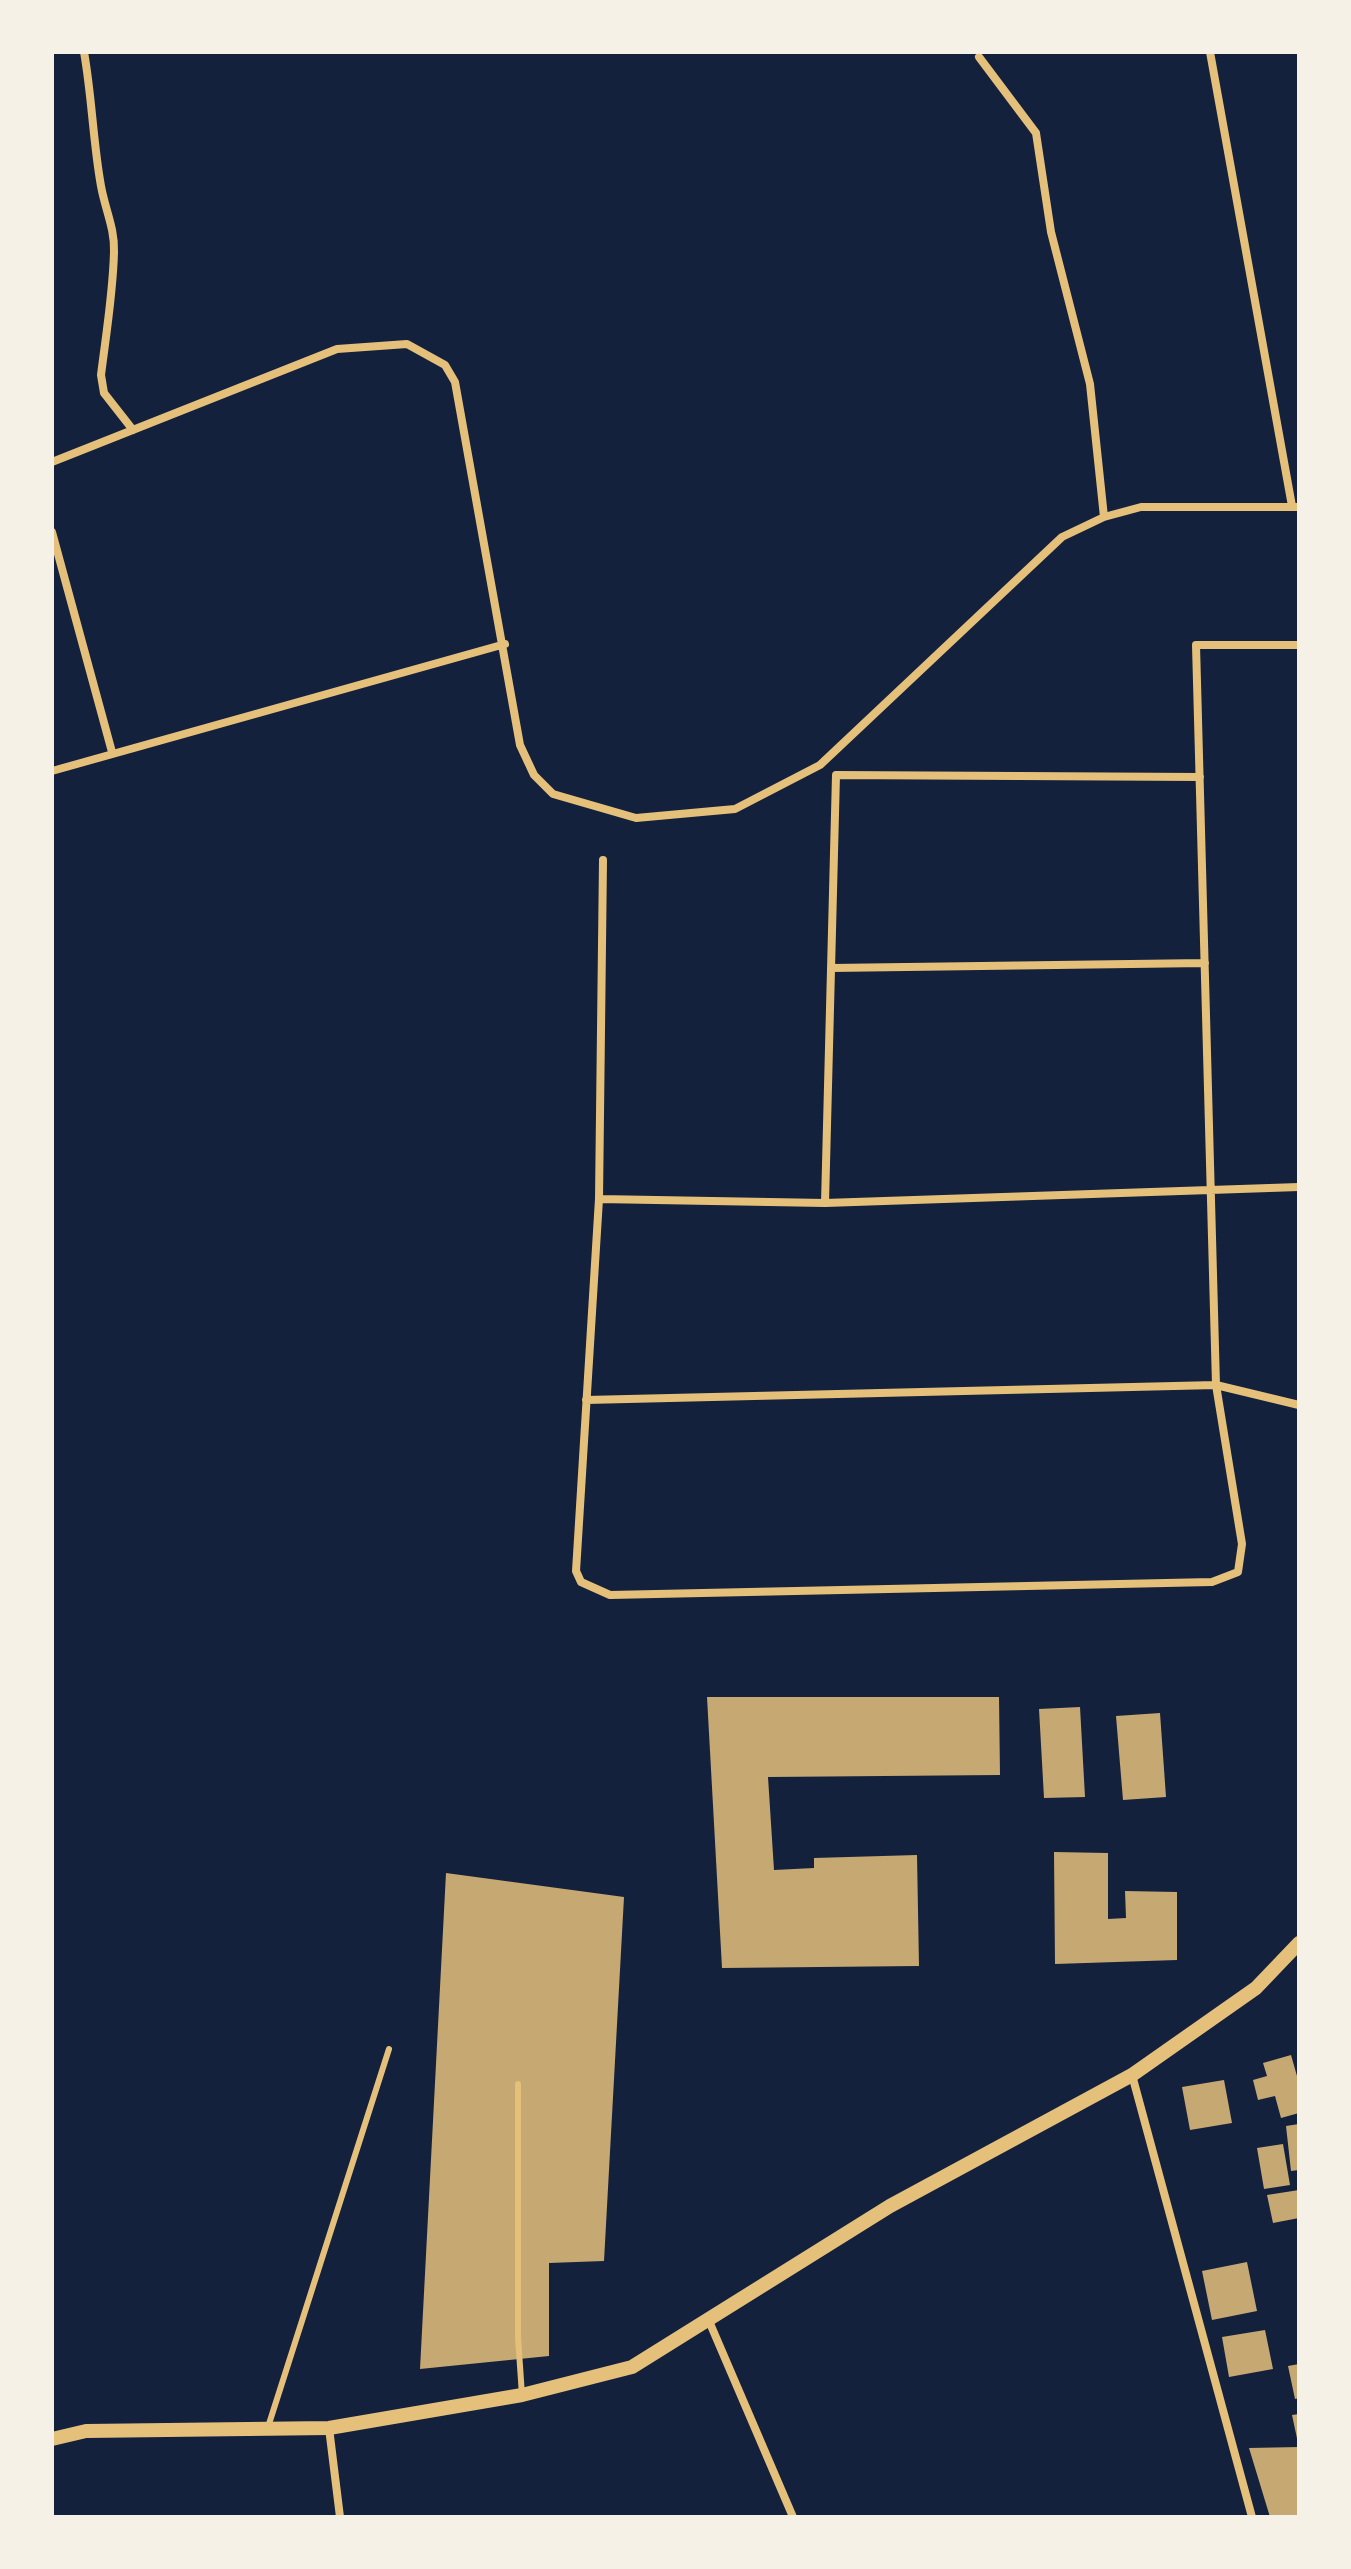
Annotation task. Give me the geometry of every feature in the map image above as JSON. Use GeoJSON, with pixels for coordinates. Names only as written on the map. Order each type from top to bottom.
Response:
{"type":"FeatureCollection","features":[{"type":"Feature","properties":{"kind":"street"},"geometry":{"type":"LineString","coordinates":[[84,52],[97,164],[115,251],[101,375],[104,393],[133,430]]}},
{"type":"Feature","properties":{"kind":"street"},"geometry":{"type":"LineString","coordinates":[[52,462],[337,349],[407,344],[429,353],[445,365],[455,382],[505,644],[520,745],[534,775],[553,794],[636,818],[735,809],[820,765],[1062,537],[1104,517],[1141,507],[1296,506],[1210,52]]}},
{"type":"Feature","properties":{"kind":"street"},"geometry":{"type":"LineString","coordinates":[[979,57],[1036,133],[1041,147],[1051,232],[1090,384],[1104,517]]}},
{"type":"Feature","properties":{"kind":"street"},"geometry":{"type":"LineString","coordinates":[[52,532],[112,752]]}},
{"type":"Feature","properties":{"kind":"street"},"geometry":{"type":"LineString","coordinates":[[52,771],[505,644]]}},
{"type":"Feature","properties":{"kind":"street"},"geometry":{"type":"LineString","coordinates":[[603,860],[599,1199],[576,1571],[581,1582],[610,1595],[1212,1582],[1238,1572],[1242,1544],[1216,1385],[1196,645],[1299,645]]}},
{"type":"Feature","properties":{"kind":"street"},"geometry":{"type":"LineString","coordinates":[[825,1203],[836,775],[1200,777]]}},
{"type":"Feature","properties":{"kind":"street"},"geometry":{"type":"LineString","coordinates":[[831,968],[1205,963]]}},
{"type":"Feature","properties":{"kind":"street"},"geometry":{"type":"LineString","coordinates":[[599,1199],[825,1203],[1299,1187]]}},
{"type":"Feature","properties":{"kind":"street"},"geometry":{"type":"LineString","coordinates":[[586,1400],[1216,1385],[1299,1405]]}},
{"type":"Feature","properties":{"kind":"street"},"geometry":{"type":"LineString","coordinates":[[52,2439],[86,2431],[329,2428],[522,2395],[632,2367],[890,2206],[1132,2075],[1256,1988],[1299,1943]]}},
{"type":"Feature","properties":{"kind":"street"},"geometry":{"type":"LineString","coordinates":[[1132,2075],[1252,2517]]}},
{"type":"Feature","properties":{"kind":"street"},"geometry":{"type":"LineString","coordinates":[[709,2321],[793,2517]]}},
{"type":"Feature","properties":{"kind":"street"},"geometry":{"type":"LineString","coordinates":[[329,2428],[340,2517]]}},
{"type":"Feature","properties":{"kind":"lane"},"geometry":{"type":"LineString","coordinates":[[267,2429],[389,2049]]}},
{"type":"Feature","properties":{"kind":"lane"},"geometry":{"type":"LineString","coordinates":[[518,2084],[518,2337],[522,2395]]}},
{"type":"Feature","properties":{"kind":"building"},"geometry":{"type":"Polygon","coordinates":[[[707,1697],[999,1697],[1000,1775],[768,1777],[774,1870],[814,1868],[814,1858],[917,1855],[919,1966],[722,1968],[707,1697]]]}},
{"type":"Feature","properties":{"kind":"building"},"geometry":{"type":"Polygon","coordinates":[[[1080,1707],[1085,1797],[1044,1798],[1039,1709],[1080,1707]]]}},
{"type":"Feature","properties":{"kind":"building"},"geometry":{"type":"Polygon","coordinates":[[[1160,1713],[1166,1797],[1123,1800],[1116,1716],[1160,1713]]]}},
{"type":"Feature","properties":{"kind":"building"},"geometry":{"type":"Polygon","coordinates":[[[1054,1852],[1108,1853],[1108,1919],[1126,1918],[1125,1891],[1177,1892],[1177,1960],[1055,1964],[1054,1852]]]}},
{"type":"Feature","properties":{"kind":"building"},"geometry":{"type":"Polygon","coordinates":[[[446,1873],[624,1897],[604,2261],[549,2263],[549,2356],[420,2369],[446,1873]]]}},
{"type":"Feature","properties":{"kind":"building"},"geometry":{"type":"Polygon","coordinates":[[[1291,2055],[1299,2083],[1299,2113],[1281,2118],[1275,2096],[1258,2100],[1253,2080],[1267,2076],[1263,2063],[1291,2055]]]}},
{"type":"Feature","properties":{"kind":"building"},"geometry":{"type":"Polygon","coordinates":[[[1224,2080],[1232,2123],[1190,2130],[1182,2087],[1224,2080]]]}},
{"type":"Feature","properties":{"kind":"building"},"geometry":{"type":"Polygon","coordinates":[[[1299,2124],[1299,2170],[1291,2171],[1286,2126],[1299,2124]]]}},
{"type":"Feature","properties":{"kind":"building"},"geometry":{"type":"Polygon","coordinates":[[[1283,2144],[1290,2185],[1264,2189],[1257,2148],[1283,2144]]]}},
{"type":"Feature","properties":{"kind":"building"},"geometry":{"type":"Polygon","coordinates":[[[1299,2190],[1299,2218],[1273,2223],[1267,2195],[1299,2190]]]}},
{"type":"Feature","properties":{"kind":"building"},"geometry":{"type":"Polygon","coordinates":[[[1247,2262],[1257,2311],[1212,2320],[1202,2271],[1247,2262]]]}},
{"type":"Feature","properties":{"kind":"building"},"geometry":{"type":"Polygon","coordinates":[[[1265,2330],[1273,2369],[1229,2377],[1222,2337],[1265,2330]]]}},
{"type":"Feature","properties":{"kind":"building"},"geometry":{"type":"Polygon","coordinates":[[[1299,2364],[1299,2398],[1295,2399],[1288,2366],[1299,2364]]]}},
{"type":"Feature","properties":{"kind":"building"},"geometry":{"type":"Polygon","coordinates":[[[1299,2414],[1299,2443],[1298,2443],[1292,2415],[1299,2414]]]}},
{"type":"Feature","properties":{"kind":"building"},"geometry":{"type":"Polygon","coordinates":[[[1299,2447],[1299,2517],[1270,2517],[1249,2448],[1299,2447]]]}}]}
